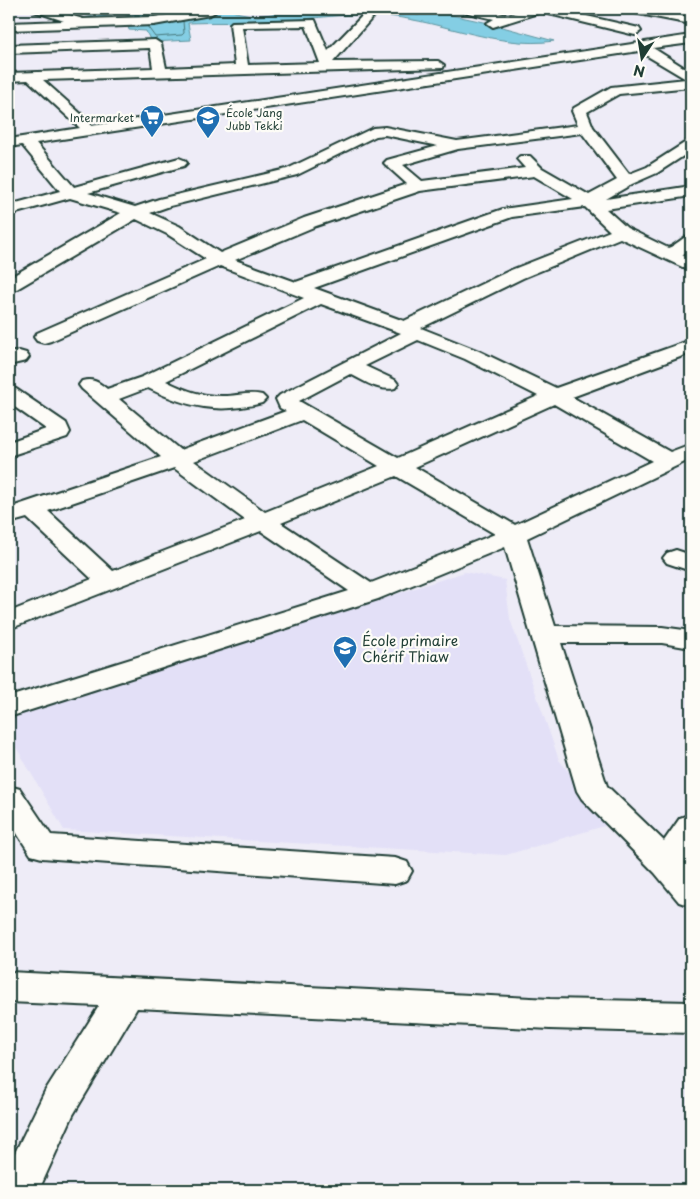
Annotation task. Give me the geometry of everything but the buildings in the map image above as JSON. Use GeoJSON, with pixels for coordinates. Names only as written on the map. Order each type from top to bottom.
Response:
{"type":"FeatureCollection","features":[{"type":"Feature","properties":{"kind":"street"},"geometry":{"type":"LineString","coordinates":[[38,9],[78,23]]}},
{"type":"Feature","properties":{"kind":"street"},"geometry":{"type":"LineString","coordinates":[[9,27],[154,21],[202,13],[214,9]]}},
{"type":"Feature","properties":{"kind":"street"},"geometry":{"type":"LineString","coordinates":[[493,23],[538,9]]}},
{"type":"Feature","properties":{"kind":"street"},"geometry":{"type":"LineString","coordinates":[[543,9],[635,31]]}},
{"type":"Feature","properties":{"kind":"street"},"geometry":{"type":"LineString","coordinates":[[636,9],[691,21]]}},
{"type":"Feature","properties":{"kind":"street"},"geometry":{"type":"LineString","coordinates":[[459,10],[508,18]]}},
{"type":"Feature","properties":{"kind":"street"},"geometry":{"type":"LineString","coordinates":[[63,17],[88,11]]}},
{"type":"Feature","properties":{"kind":"street"},"geometry":{"type":"LineString","coordinates":[[583,18],[600,12]]}},
{"type":"Feature","properties":{"kind":"street"},"geometry":{"type":"LineString","coordinates":[[327,64],[368,16]]}},
{"type":"Feature","properties":{"kind":"street"},"geometry":{"type":"LineString","coordinates":[[242,69],[236,24],[311,22],[327,64]]}},
{"type":"Feature","properties":{"kind":"street"},"geometry":{"type":"LineString","coordinates":[[9,136],[80,120],[461,69],[691,35]]}},
{"type":"Feature","properties":{"kind":"street"},"geometry":{"type":"LineString","coordinates":[[9,143],[691,40]]}},
{"type":"Feature","properties":{"kind":"street"},"geometry":{"type":"LineString","coordinates":[[9,49],[155,44],[160,72]]}},
{"type":"Feature","properties":{"kind":"street"},"geometry":{"type":"LineString","coordinates":[[642,47],[691,82]]}},
{"type":"Feature","properties":{"kind":"street"},"geometry":{"type":"LineString","coordinates":[[9,77],[242,69],[327,64],[420,64],[461,69]]}},
{"type":"Feature","properties":{"kind":"street"},"geometry":{"type":"LineString","coordinates":[[31,76],[80,120]]}},
{"type":"Feature","properties":{"kind":"street"},"geometry":{"type":"LineString","coordinates":[[626,181],[586,128],[579,113],[580,110],[616,90],[691,82]]}},
{"type":"Feature","properties":{"kind":"street"},"geometry":{"type":"LineString","coordinates":[[651,86],[666,100]]}},
{"type":"Feature","properties":{"kind":"street"},"geometry":{"type":"LineString","coordinates":[[26,92],[44,89]]}},
{"type":"Feature","properties":{"kind":"street"},"geometry":{"type":"LineString","coordinates":[[56,119],[80,120],[95,113]]}},
{"type":"Feature","properties":{"kind":"street"},"geometry":{"type":"LineString","coordinates":[[418,186],[392,162],[457,145],[586,128]]}},
{"type":"Feature","properties":{"kind":"street"},"geometry":{"type":"LineString","coordinates":[[9,286],[135,212],[165,202],[292,172],[369,133],[381,131],[457,145]]}},
{"type":"Feature","properties":{"kind":"street"},"geometry":{"type":"LineString","coordinates":[[27,140],[32,150],[70,193],[135,212],[173,230],[219,260],[411,330],[472,355],[681,457]]}},
{"type":"Feature","properties":{"kind":"street"},"geometry":{"type":"LineString","coordinates":[[504,140],[537,170],[591,204],[622,232],[691,266]]}},
{"type":"Feature","properties":{"kind":"street"},"geometry":{"type":"LineString","coordinates":[[591,204],[626,181],[652,170],[691,145]]}},
{"type":"Feature","properties":{"kind":"street"},"geometry":{"type":"LineString","coordinates":[[345,146],[404,158]]}},
{"type":"Feature","properties":{"kind":"street"},"geometry":{"type":"LineString","coordinates":[[9,210],[179,163]]}},
{"type":"Feature","properties":{"kind":"street"},"geometry":{"type":"LineString","coordinates":[[44,337],[310,222],[418,186],[537,170]]}},
{"type":"Feature","properties":{"kind":"street"},"geometry":{"type":"LineString","coordinates":[[297,288],[509,212],[691,191]]}},
{"type":"Feature","properties":{"kind":"street"},"geometry":{"type":"LineString","coordinates":[[622,232],[517,274],[411,330],[288,399],[288,402],[302,412],[514,535],[593,791],[667,864],[691,893]]}},
{"type":"Feature","properties":{"kind":"street"},"geometry":{"type":"LineString","coordinates":[[667,254],[680,250],[691,240]]}},
{"type":"Feature","properties":{"kind":"street"},"geometry":{"type":"LineString","coordinates":[[320,297],[149,381],[97,391],[177,459],[263,522],[369,594]]}},
{"type":"Feature","properties":{"kind":"street"},"geometry":{"type":"LineString","coordinates":[[9,621],[263,522],[397,467],[555,396],[691,346]]}},
{"type":"Feature","properties":{"kind":"street"},"geometry":{"type":"LineString","coordinates":[[349,366],[388,384]]}},
{"type":"Feature","properties":{"kind":"street"},"geometry":{"type":"LineString","coordinates":[[149,381],[184,398],[197,401],[216,404],[255,400]]}},
{"type":"Feature","properties":{"kind":"street"},"geometry":{"type":"LineString","coordinates":[[9,393],[34,413],[58,428],[59,432],[9,449]]}},
{"type":"Feature","properties":{"kind":"street"},"geometry":{"type":"LineString","coordinates":[[20,512],[177,459],[302,412]]}},
{"type":"Feature","properties":{"kind":"street"},"geometry":{"type":"LineString","coordinates":[[9,708],[369,594],[514,535],[681,457]]}},
{"type":"Feature","properties":{"kind":"street"},"geometry":{"type":"LineString","coordinates":[[20,512],[110,582]]}},
{"type":"Feature","properties":{"kind":"street"},"geometry":{"type":"LineString","coordinates":[[545,634],[662,634],[691,639]]}},
{"type":"Feature","properties":{"kind":"street"},"geometry":{"type":"LineString","coordinates":[[9,797],[42,846],[394,871]]}},
{"type":"Feature","properties":{"kind":"street"},"geometry":{"type":"LineString","coordinates":[[667,864],[691,826]]}},
{"type":"Feature","properties":{"kind":"street"},"geometry":{"type":"LineString","coordinates":[[9,987],[550,1014],[691,1018]]}},
{"type":"Feature","properties":{"kind":"street"},"geometry":{"type":"LineString","coordinates":[[18,1190],[59,1103],[126,994]]}},
{"type":"Feature","properties":{"kind":"shaded area","name":"École primaire Chérif Thiaw"},"geometry":{"type":"Polygon","coordinates":[[[465,572],[505,580],[510,619],[559,760],[611,824],[506,855],[64,830],[9,735],[9,719],[465,572]]]}},
{"type":"Feature","properties":{"kind":"water"},"geometry":{"type":"Polygon","coordinates":[[[155,9],[178,14],[191,9],[231,9],[235,12],[257,16],[279,13],[408,9],[442,13],[484,22],[554,41],[532,43],[510,41],[397,17],[360,15],[264,22],[188,23],[191,40],[151,42],[146,31],[129,30],[128,26],[105,24],[82,18],[101,15],[118,18],[155,9]]]}},
{"type":"Feature","properties":{"kind":"place","name":"Intermarket"},"geometry":{"type":"Point","coordinates":[152,138]}},
{"type":"Feature","properties":{"kind":"place","name":"École Jang Jubb Tekki"},"geometry":{"type":"Point","coordinates":[208,139]}},
{"type":"Feature","properties":{"kind":"place","name":"École primaire Chérif Thiaw"},"geometry":{"type":"Point","coordinates":[345,669]}}]}
